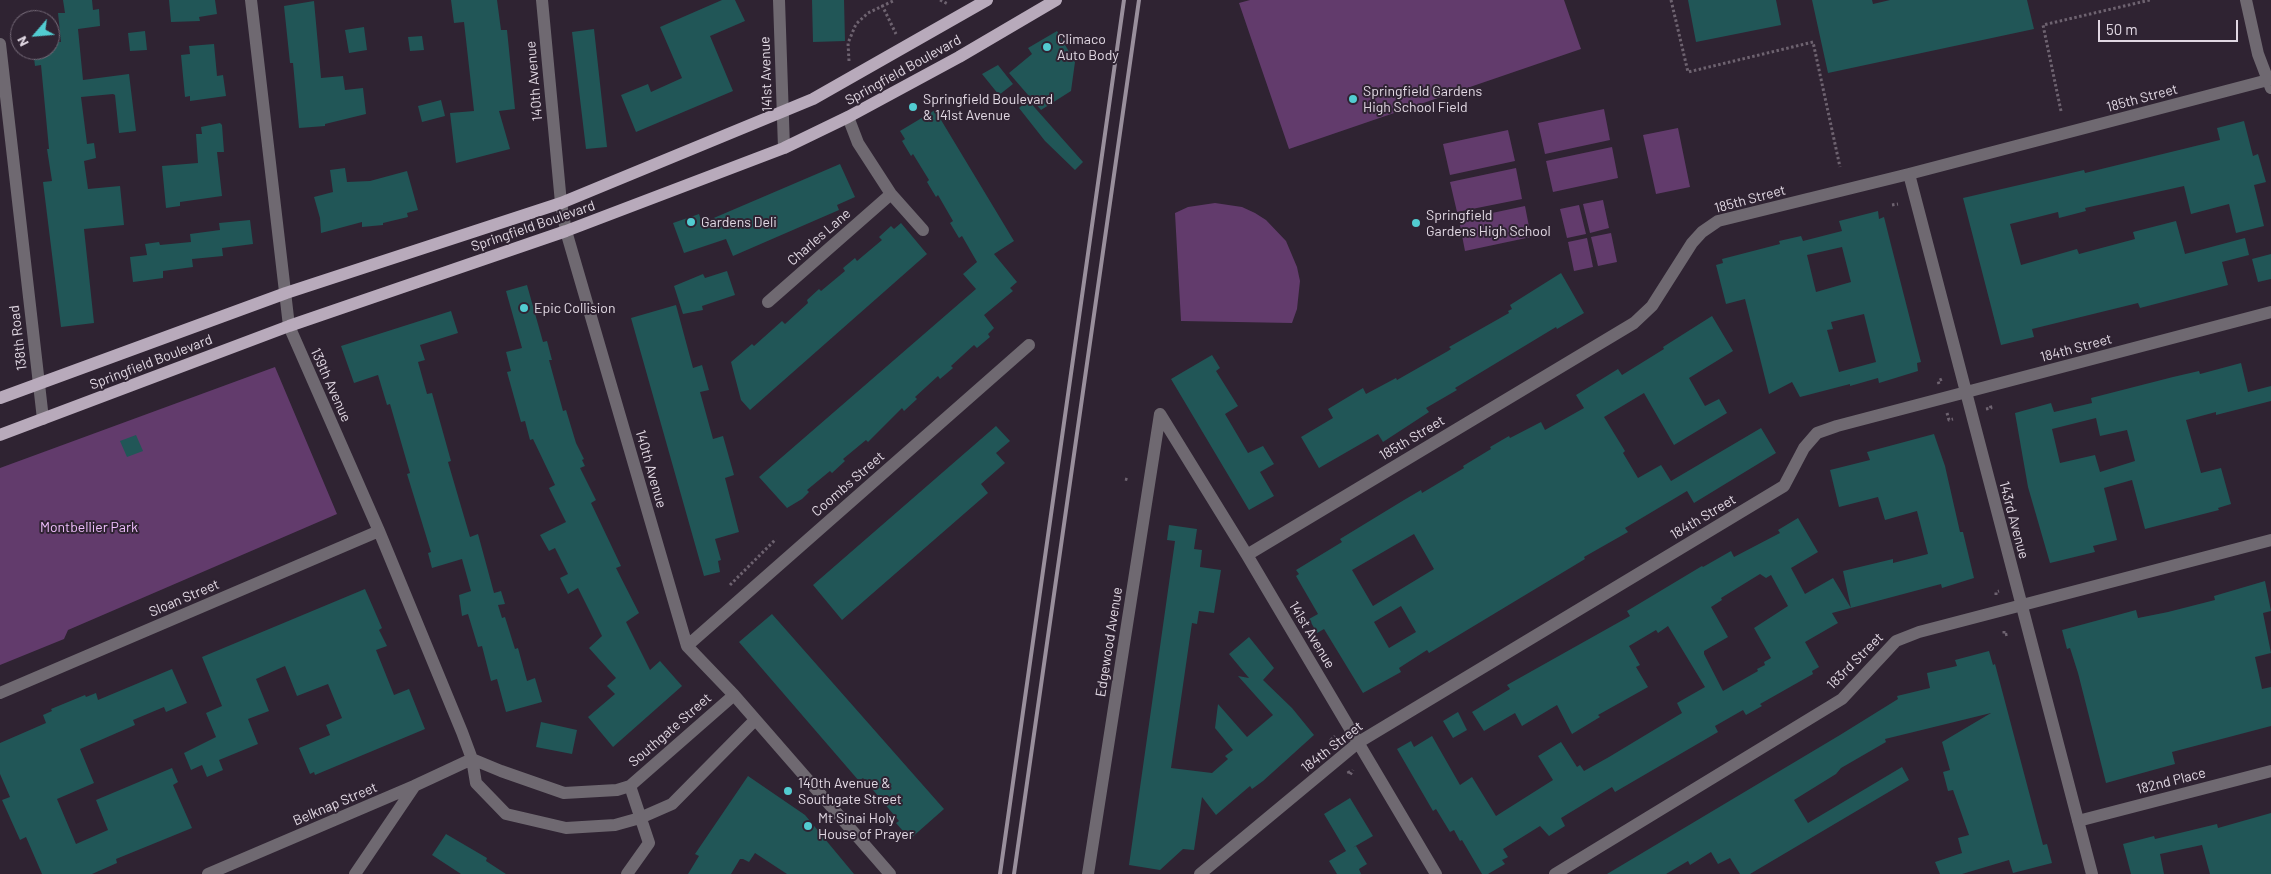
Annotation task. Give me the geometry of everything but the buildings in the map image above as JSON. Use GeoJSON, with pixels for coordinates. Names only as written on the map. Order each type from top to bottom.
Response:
{"type":"FeatureCollection","features":[{"type":"Feature","properties":{"kind":"main road","name":"Springfield Boulevard"},"geometry":{"type":"LineString","coordinates":[[0,398],[286,294],[561,203],[812,99],[858,75],[987,0]]}},
{"type":"Feature","properties":{"kind":"main road","name":"Springfield Boulevard"},"geometry":{"type":"LineString","coordinates":[[0,435],[289,326],[566,232],[784,148],[848,117],[959,58],[1056,0]]}},
{"type":"Feature","properties":{"kind":"street","name":"139th Avenue"},"geometry":{"type":"LineString","coordinates":[[251,0],[289,326],[379,531],[472,759],[476,783],[506,814],[566,828],[615,825],[640,818]]}},
{"type":"Feature","properties":{"kind":"street","name":"140th Avenue"},"geometry":{"type":"LineString","coordinates":[[542,0],[561,203],[566,232],[687,646],[734,695],[890,874]]}},
{"type":"Feature","properties":{"kind":"street","name":"141st Avenue"},"geometry":{"type":"LineString","coordinates":[[779,0],[784,148]]}},
{"type":"Feature","properties":{"kind":"street"},"geometry":{"type":"LineString","coordinates":[[2246,0],[2258,54],[2269,84]]}},
{"type":"Feature","properties":{"kind":"street","name":"138th Road"},"geometry":{"type":"LineString","coordinates":[[0,44],[43,419]]}},
{"type":"Feature","properties":{"kind":"street","name":"185th Street"},"geometry":{"type":"LineString","coordinates":[[1247,555],[1634,323],[1652,306],[1692,243],[1702,232],[1718,221],[2269,84]]}},
{"type":"Feature","properties":{"kind":"street"},"geometry":{"type":"LineString","coordinates":[[848,117],[858,143],[891,194],[923,230]]}},
{"type":"Feature","properties":{"kind":"street","name":"143rd Avenue"},"geometry":{"type":"LineString","coordinates":[[1909,174],[2092,874]]}},
{"type":"Feature","properties":{"kind":"street","name":"Charles Lane"},"geometry":{"type":"LineString","coordinates":[[768,302],[891,194]]}},
{"type":"Feature","properties":{"kind":"street","name":"184th Street"},"geometry":{"type":"LineString","coordinates":[[1200,874],[1358,742],[1784,486],[1804,448],[1817,433],[1837,426],[2271,312]]}},
{"type":"Feature","properties":{"kind":"street","name":"Coombs Street"},"geometry":{"type":"LineString","coordinates":[[687,646],[1029,346]]}},
{"type":"Feature","properties":{"kind":"street","name":"141st Avenue"},"geometry":{"type":"LineString","coordinates":[[1160,414],[1247,555],[1436,874]]}},
{"type":"Feature","properties":{"kind":"street","name":"Edgewood Avenue"},"geometry":{"type":"LineString","coordinates":[[1088,874],[1160,414]]}},
{"type":"Feature","properties":{"kind":"street","name":"Sloan Street"},"geometry":{"type":"LineString","coordinates":[[0,693],[379,531]]}},
{"type":"Feature","properties":{"kind":"street","name":"183rd Street"},"geometry":{"type":"LineString","coordinates":[[1555,874],[1842,699],[1896,641],[1919,632],[2271,540]]}},
{"type":"Feature","properties":{"kind":"street","name":"Southgate Street"},"geometry":{"type":"LineString","coordinates":[[627,874],[649,843],[630,786],[734,695]]}},
{"type":"Feature","properties":{"kind":"street"},"geometry":{"type":"LineString","coordinates":[[640,818],[672,804],[755,720]]}},
{"type":"Feature","properties":{"kind":"street"},"geometry":{"type":"LineString","coordinates":[[472,759],[564,793],[618,790],[630,786]]}},
{"type":"Feature","properties":{"kind":"street","name":"Belknap Street"},"geometry":{"type":"LineString","coordinates":[[208,874],[414,786],[472,759]]}},
{"type":"Feature","properties":{"kind":"street","name":"182nd Place"},"geometry":{"type":"LineString","coordinates":[[2078,821],[2271,771]]}},
{"type":"Feature","properties":{"kind":"street"},"geometry":{"type":"LineString","coordinates":[[355,874],[414,786]]}},
{"type":"Feature","properties":{"kind":"path"},"geometry":{"type":"LineString","coordinates":[[849,61],[848,42],[856,24],[868,13],[895,0]]}},
{"type":"Feature","properties":{"kind":"path"},"geometry":{"type":"LineString","coordinates":[[940,0],[949,5]]}},
{"type":"Feature","properties":{"kind":"path"},"geometry":{"type":"LineString","coordinates":[[1671,0],[1688,72],[1813,42],[1840,167]]}},
{"type":"Feature","properties":{"kind":"path"},"geometry":{"type":"LineString","coordinates":[[2061,111],[2042,25],[2150,0]]}},
{"type":"Feature","properties":{"kind":"path"},"geometry":{"type":"LineString","coordinates":[[882,5],[896,34]]}},
{"type":"Feature","properties":{"kind":"path"},"geometry":{"type":"LineString","coordinates":[[1892,205],[1898,204]]}},
{"type":"Feature","properties":{"kind":"path"},"geometry":{"type":"LineString","coordinates":[[1986,409],[1991,408],[1990,404]]}},
{"type":"Feature","properties":{"kind":"path"},"geometry":{"type":"LineString","coordinates":[[1947,413],[1949,420],[1953,419]]}},
{"type":"Feature","properties":{"kind":"path"},"geometry":{"type":"LineString","coordinates":[[1125,479],[1130,480]]}},
{"type":"Feature","properties":{"kind":"path"},"geometry":{"type":"LineString","coordinates":[[723,592],[776,539]]}},
{"type":"Feature","properties":{"kind":"path"},"geometry":{"type":"LineString","coordinates":[[1996,595],[1996,592],[1999,592]]}},
{"type":"Feature","properties":{"kind":"path"},"geometry":{"type":"LineString","coordinates":[[2004,630],[2004,636],[2009,634]]}},
{"type":"Feature","properties":{"kind":"path"},"geometry":{"type":"LineString","coordinates":[[1332,745],[1330,740],[1335,736]]}},
{"type":"Feature","properties":{"kind":"path"},"geometry":{"type":"LineString","coordinates":[[1348,771],[1350,775],[1353,770]]}},
{"type":"Feature","properties":{"kind":"green space","name":"Springfield Gardens High School Field"},"geometry":{"type":"Polygon","coordinates":[[[1250,0],[1564,0],[1581,49],[1289,149],[1239,3],[1250,0]]]}},
{"type":"Feature","properties":{"kind":"green space"},"geometry":{"type":"Polygon","coordinates":[[[1604,109],[1610,140],[1545,154],[1538,123],[1604,109]]]}},
{"type":"Feature","properties":{"kind":"green space"},"geometry":{"type":"Polygon","coordinates":[[[1678,128],[1690,187],[1656,194],[1643,135],[1678,128]]]}},
{"type":"Feature","properties":{"kind":"green space"},"geometry":{"type":"Polygon","coordinates":[[[1508,130],[1515,161],[1450,175],[1443,144],[1508,130]]]}},
{"type":"Feature","properties":{"kind":"green space"},"geometry":{"type":"Polygon","coordinates":[[[1612,147],[1618,178],[1553,192],[1546,161],[1612,147]]]}},
{"type":"Feature","properties":{"kind":"green space"},"geometry":{"type":"Polygon","coordinates":[[[1516,168],[1522,199],[1457,212],[1450,182],[1516,168]]]}},
{"type":"Feature","properties":{"kind":"green space"},"geometry":{"type":"Polygon","coordinates":[[[1603,200],[1609,228],[1590,233],[1583,204],[1603,200]]]}},
{"type":"Feature","properties":{"kind":"green space"},"geometry":{"type":"Polygon","coordinates":[[[1215,203],[1242,207],[1255,213],[1266,220],[1286,241],[1297,267],[1300,281],[1297,309],[1292,323],[1181,321],[1175,213],[1188,207],[1215,203]]]}},
{"type":"Feature","properties":{"kind":"green space"},"geometry":{"type":"Polygon","coordinates":[[[1579,205],[1586,234],[1567,238],[1560,209],[1579,205]]]}},
{"type":"Feature","properties":{"kind":"green space"},"geometry":{"type":"Polygon","coordinates":[[[1525,206],[1531,237],[1465,251],[1459,220],[1525,206]]]}},
{"type":"Feature","properties":{"kind":"green space"},"geometry":{"type":"Polygon","coordinates":[[[1611,233],[1617,262],[1598,266],[1591,237],[1611,233]]]}},
{"type":"Feature","properties":{"kind":"green space"},"geometry":{"type":"Polygon","coordinates":[[[1587,238],[1593,267],[1574,271],[1568,242],[1587,238]]]}},
{"type":"Feature","properties":{"kind":"green space","name":"Montbellier Park"},"geometry":{"type":"Polygon","coordinates":[[[275,367],[337,514],[68,630],[64,639],[0,665],[0,468],[275,367]]]}},
{"type":"Feature","properties":{"kind":"railway"},"geometry":{"type":"LineString","coordinates":[[1000,874],[1124,0]]}},
{"type":"Feature","properties":{"kind":"railway"},"geometry":{"type":"LineString","coordinates":[[1014,874],[1139,0]]}},
{"type":"Feature","properties":{"kind":"place","name":"Climaco Auto Body"},"geometry":{"type":"Point","coordinates":[1047,47]}},
{"type":"Feature","properties":{"kind":"place","name":"Springfield Gardens High School Field"},"geometry":{"type":"Point","coordinates":[1353,99]}},
{"type":"Feature","properties":{"kind":"place","name":"Springfield Boulevard & 141st Avenue"},"geometry":{"type":"Point","coordinates":[913,107]}},
{"type":"Feature","properties":{"kind":"place","name":"Gardens Deli"},"geometry":{"type":"Point","coordinates":[691,222]}},
{"type":"Feature","properties":{"kind":"place","name":"Springfield Gardens High School"},"geometry":{"type":"Point","coordinates":[1416,223]}},
{"type":"Feature","properties":{"kind":"place","name":"Epic Collision"},"geometry":{"type":"Point","coordinates":[524,308]}},
{"type":"Feature","properties":{"kind":"place","name":"140th Avenue & Southgate Street"},"geometry":{"type":"Point","coordinates":[788,791]}},
{"type":"Feature","properties":{"kind":"place","name":"Mt Sinai Holy House of Prayer"},"geometry":{"type":"Point","coordinates":[808,826]}}]}
